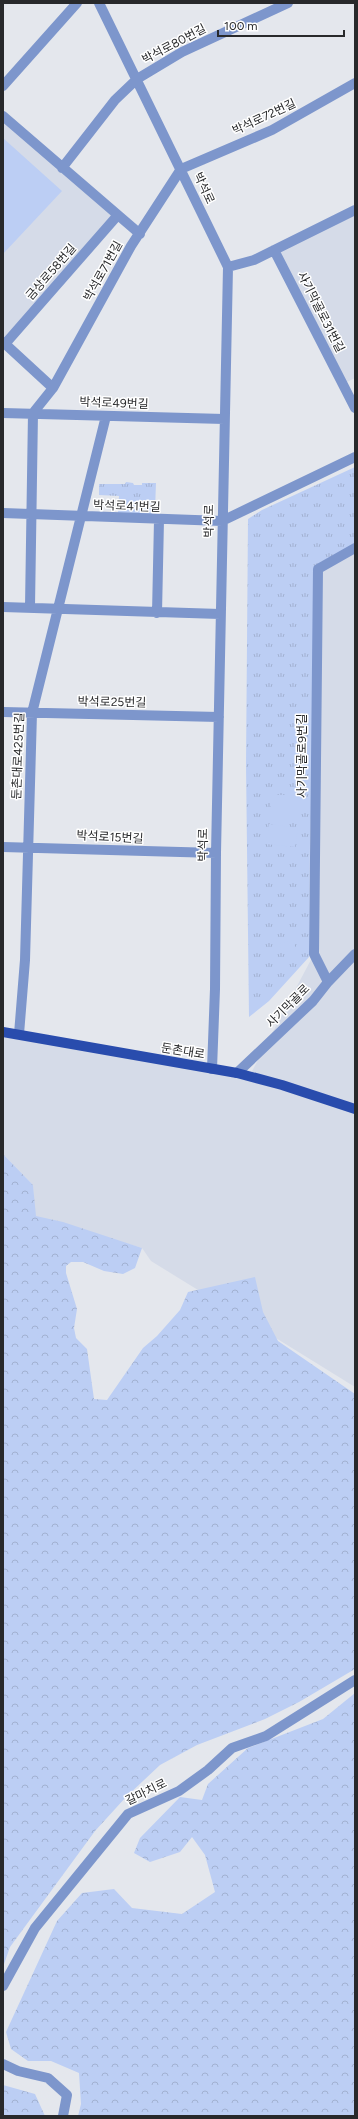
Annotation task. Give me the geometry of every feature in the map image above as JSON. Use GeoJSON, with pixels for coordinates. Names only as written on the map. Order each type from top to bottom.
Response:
{"type":"FeatureCollection","features":[{"type":"Feature","properties":{"kind":"main road","name":"둔촌대로"},"geometry":{"type":"LineString","coordinates":[[3,1032],[237,1073],[282,1085],[355,1109]]}},
{"type":"Feature","properties":{"kind":"street"},"geometry":{"type":"LineString","coordinates":[[3,86],[77,3]]}},
{"type":"Feature","properties":{"kind":"street","name":"박석로"},"geometry":{"type":"LineString","coordinates":[[99,3],[138,79],[228,267],[220,614],[215,989],[212,1069]]}},
{"type":"Feature","properties":{"kind":"street","name":"박석로80번길"},"geometry":{"type":"LineString","coordinates":[[62,168],[115,100],[138,79],[182,52],[288,3]]}},
{"type":"Feature","properties":{"kind":"street","name":"박석로72번길"},"geometry":{"type":"LineString","coordinates":[[180,169],[272,130],[355,83]]}},
{"type":"Feature","properties":{"kind":"street"},"geometry":{"type":"LineString","coordinates":[[3,116],[117,216],[140,234]]}},
{"type":"Feature","properties":{"kind":"street","name":"박석로71번길"},"geometry":{"type":"LineString","coordinates":[[33,413],[53,388],[131,246],[180,169]]}},
{"type":"Feature","properties":{"kind":"street"},"geometry":{"type":"LineString","coordinates":[[228,267],[254,260],[316,227],[355,210]]}},
{"type":"Feature","properties":{"kind":"street","name":"금상로58번길"},"geometry":{"type":"LineString","coordinates":[[4,343],[117,216]]}},
{"type":"Feature","properties":{"kind":"street","name":"사기막골로31번길"},"geometry":{"type":"LineString","coordinates":[[274,250],[355,408]]}},
{"type":"Feature","properties":{"kind":"street"},"geometry":{"type":"LineString","coordinates":[[4,343],[53,388]]}},
{"type":"Feature","properties":{"kind":"street","name":"박석로49번길"},"geometry":{"type":"LineString","coordinates":[[3,413],[224,419]]}},
{"type":"Feature","properties":{"kind":"street"},"geometry":{"type":"LineString","coordinates":[[30,607],[33,413]]}},
{"type":"Feature","properties":{"kind":"street","name":"둔촌대로425번길"},"geometry":{"type":"LineString","coordinates":[[18,1034],[24,960],[32,712],[106,416]]}},
{"type":"Feature","properties":{"kind":"street"},"geometry":{"type":"LineString","coordinates":[[222,521],[355,458]]}},
{"type":"Feature","properties":{"kind":"street","name":"박석로41번길"},"geometry":{"type":"LineString","coordinates":[[3,514],[222,521]]}},
{"type":"Feature","properties":{"kind":"street"},"geometry":{"type":"LineString","coordinates":[[157,613],[159,520]]}},
{"type":"Feature","properties":{"kind":"street","name":"사기막골로9번길"},"geometry":{"type":"LineString","coordinates":[[328,982],[314,954],[318,569],[355,548]]}},
{"type":"Feature","properties":{"kind":"street"},"geometry":{"type":"LineString","coordinates":[[3,606],[157,613],[220,614]]}},
{"type":"Feature","properties":{"kind":"street","name":"박석로25번길"},"geometry":{"type":"LineString","coordinates":[[3,712],[219,717]]}},
{"type":"Feature","properties":{"kind":"street","name":"박석로15번길"},"geometry":{"type":"LineString","coordinates":[[3,847],[216,853]]}},
{"type":"Feature","properties":{"kind":"street","name":"사기막골로"},"geometry":{"type":"LineString","coordinates":[[237,1073],[313,1001],[328,982],[355,954]]}},
{"type":"Feature","properties":{"kind":"street","name":"갈마치로"},"geometry":{"type":"LineString","coordinates":[[3,1986],[34,1928],[128,1814],[179,1791],[208,1770],[232,1748],[266,1736],[305,1713],[355,1680]]}},
{"type":"Feature","properties":{"kind":"street"},"geometry":{"type":"LineString","coordinates":[[3,2064],[18,2071],[48,2078],[55,2084],[67,2095],[63,2116]]}},
{"type":"Feature","properties":{"kind":"shaded area"},"geometry":{"type":"Polygon","coordinates":[[[3,120],[117,216],[3,341],[3,120]]]}},
{"type":"Feature","properties":{"kind":"shaded area"},"geometry":{"type":"Polygon","coordinates":[[[355,210],[355,378],[345,383],[278,248],[355,210]]]}},
{"type":"Feature","properties":{"kind":"shaded area"},"geometry":{"type":"Polygon","coordinates":[[[355,550],[355,1387],[151,1261],[142,1248],[35,1216],[33,1185],[3,1154],[3,1037],[250,1075],[314,954],[318,569],[355,550]]]}},
{"type":"Feature","properties":{"kind":"green space"},"geometry":{"type":"Polygon","coordinates":[[[3,138],[62,191],[3,254],[3,138]]]}},
{"type":"Feature","properties":{"kind":"green space"},"geometry":{"type":"Polygon","coordinates":[[[355,467],[355,545],[321,562],[310,842],[309,957],[269,1001],[249,1017],[246,765],[248,519],[262,510],[355,467]]]}},
{"type":"Feature","properties":{"kind":"green space"},"geometry":{"type":"Polygon","coordinates":[[[126,482],[133,483],[134,485],[142,485],[142,483],[156,483],[155,510],[152,514],[118,513],[119,496],[99,495],[99,484],[125,484],[126,482]]]}},
{"type":"Feature","properties":{"kind":"green space"},"geometry":{"type":"Polygon","coordinates":[[[271,795],[298,795],[298,818],[271,818],[271,795]]]}},
{"type":"Feature","properties":{"kind":"green space"},"geometry":{"type":"Polygon","coordinates":[[[269,824],[298,828],[295,847],[266,844],[269,824]]]}},
{"type":"Feature","properties":{"kind":"green space"},"geometry":{"type":"Polygon","coordinates":[[[293,940],[296,949],[282,953],[279,944],[293,940]]]}},
{"type":"Feature","properties":{"kind":"green space"},"geometry":{"type":"Polygon","coordinates":[[[3,1154],[33,1185],[36,1216],[63,1222],[142,1248],[135,1268],[123,1274],[104,1271],[83,1262],[71,1262],[66,1266],[66,1273],[77,1309],[74,1328],[76,1338],[87,1349],[94,1399],[107,1400],[143,1348],[157,1336],[180,1310],[188,1292],[255,1277],[263,1312],[278,1341],[355,1394],[355,1669],[299,1702],[265,1719],[197,1745],[160,1765],[126,1797],[95,1831],[10,1947],[3,1967],[3,1154]]]}},
{"type":"Feature","properties":{"kind":"green space"},"geometry":{"type":"Polygon","coordinates":[[[355,1693],[355,2116],[78,2116],[81,2104],[79,2073],[51,2061],[28,2061],[11,2049],[6,2032],[57,1921],[82,1893],[114,1889],[132,1908],[182,1914],[215,1892],[205,1855],[192,1837],[180,1852],[150,1862],[134,1853],[140,1838],[180,1797],[202,1800],[208,1784],[248,1748],[323,1719],[355,1693]]]}},
{"type":"Feature","properties":{"kind":"green space"},"geometry":{"type":"Polygon","coordinates":[[[3,2085],[35,2094],[45,2116],[3,2116],[3,2085]]]}}]}
